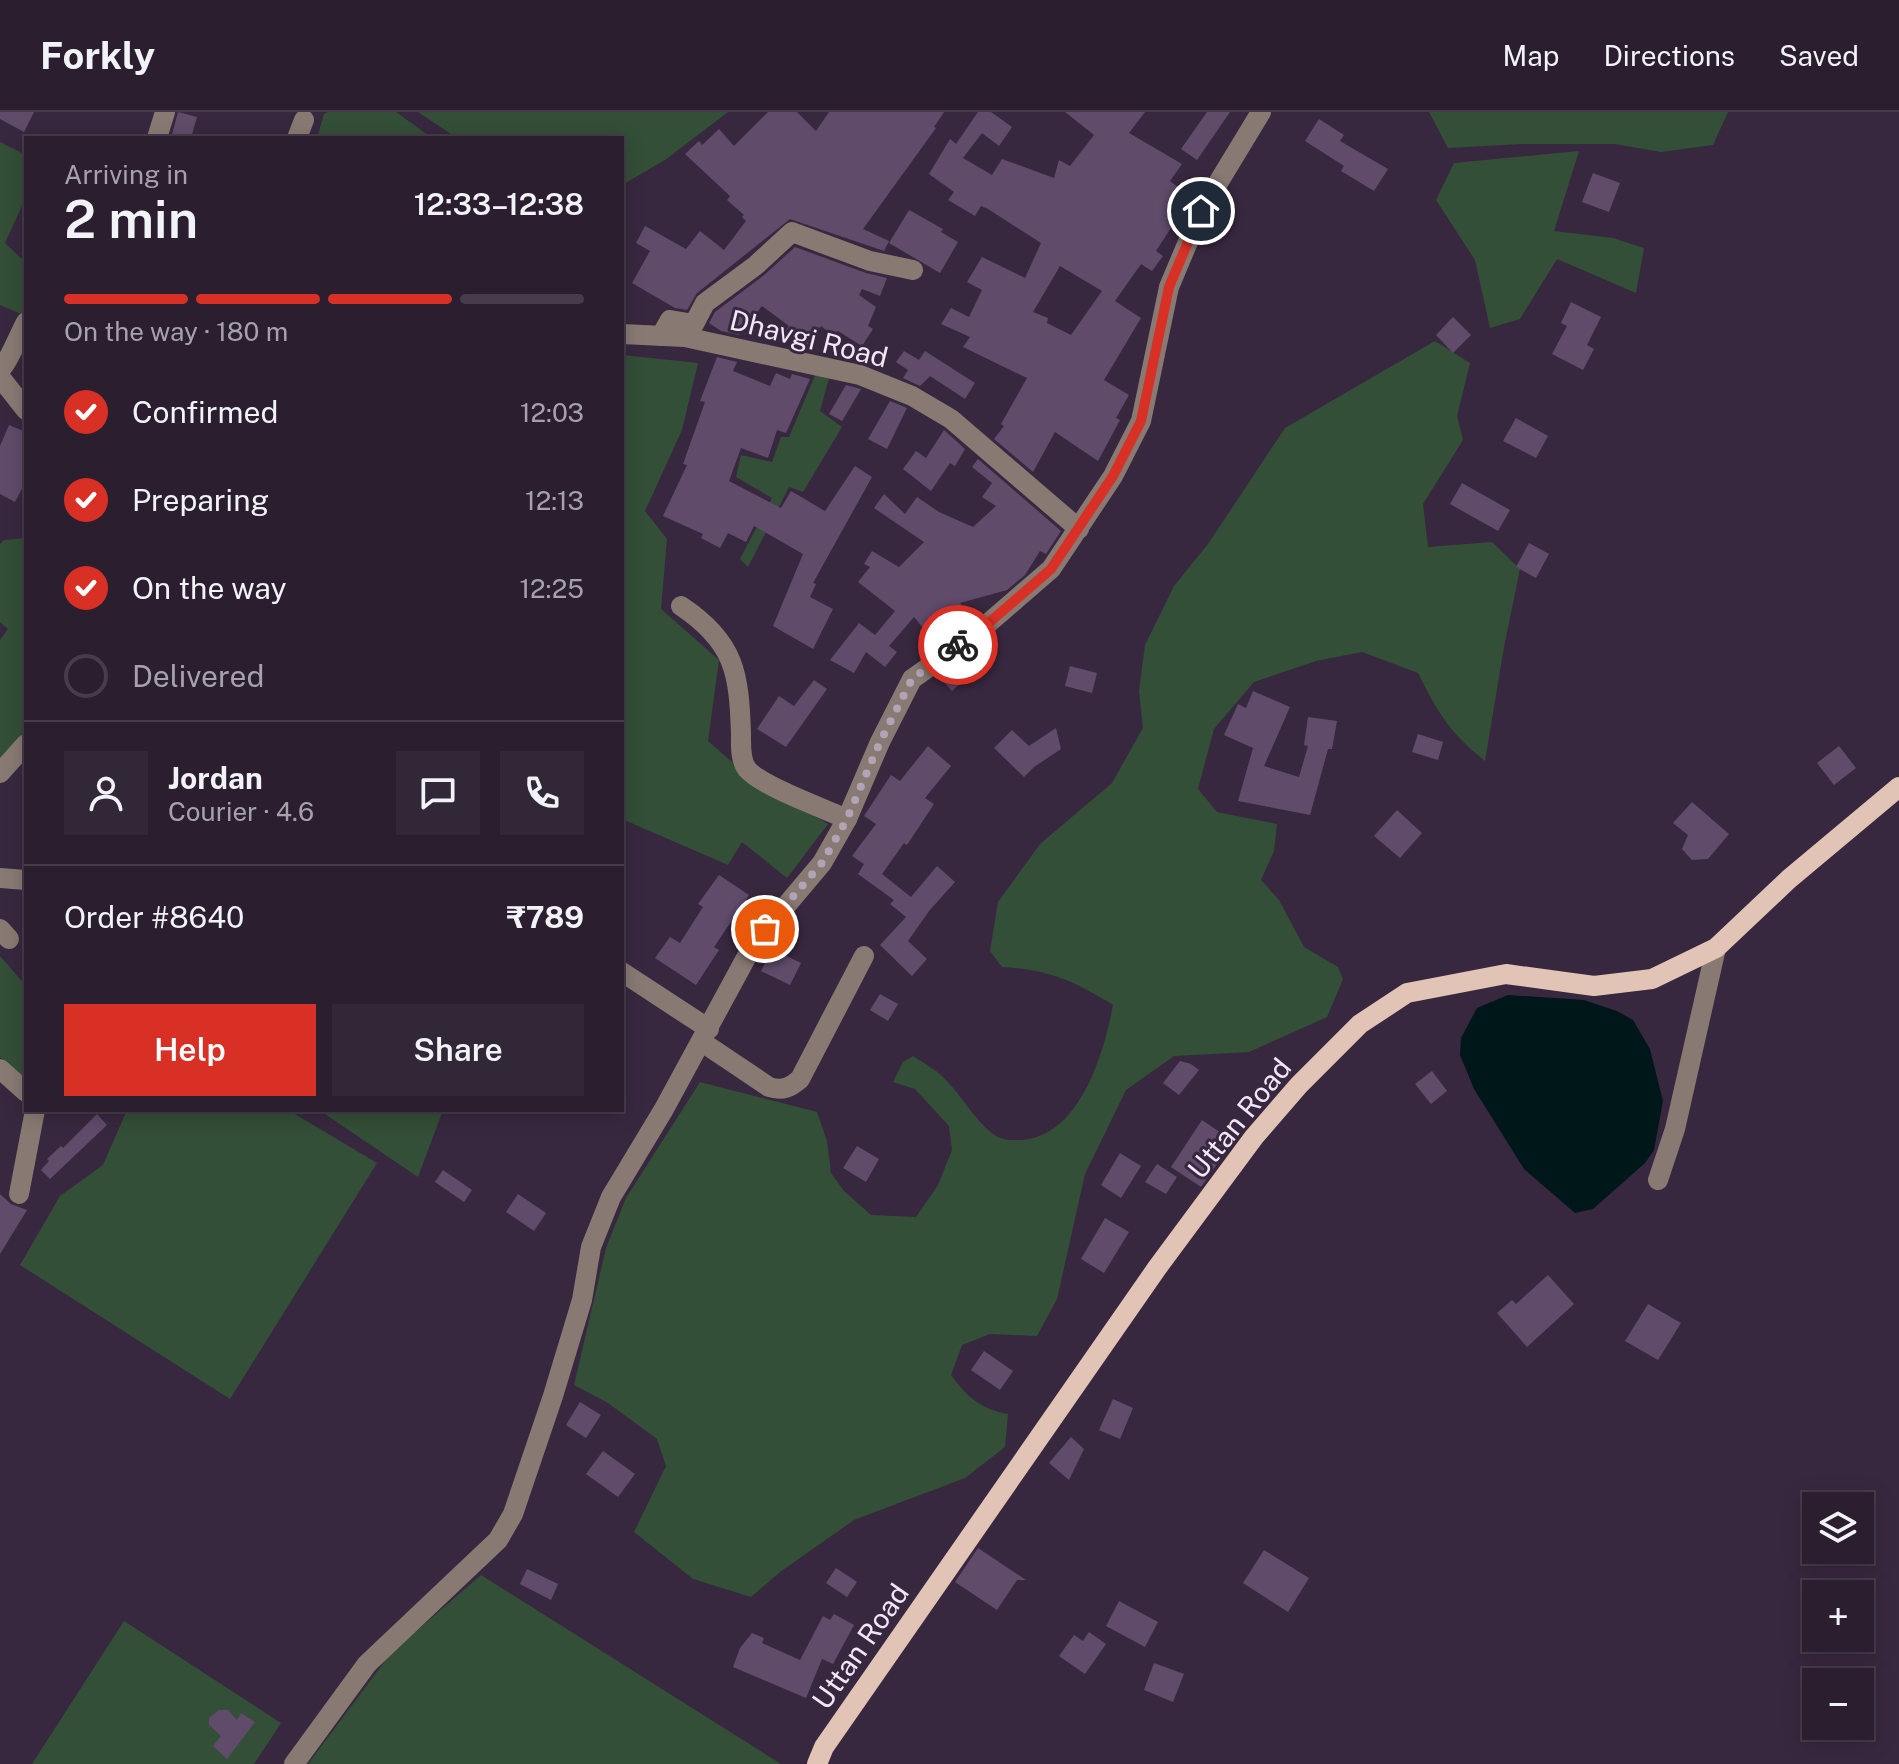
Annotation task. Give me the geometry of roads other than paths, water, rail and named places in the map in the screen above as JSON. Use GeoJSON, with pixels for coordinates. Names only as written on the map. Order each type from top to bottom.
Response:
{"type":"FeatureCollection","features":[{"type":"Feature","properties":{"kind":"main road","name":"Uttan Road"},"geometry":{"type":"LineString","coordinates":[[817,1764],[832,1735],[1166,1256],[1254,1137],[1299,1085],[1360,1024],[1407,993],[1506,974],[1594,986],[1652,979],[1716,948],[1789,879],[1899,787]]}},
{"type":"Feature","properties":{"kind":"street"},"geometry":{"type":"LineString","coordinates":[[158,136],[165,112]]}},
{"type":"Feature","properties":{"kind":"street"},"geometry":{"type":"LineString","coordinates":[[294,1764],[367,1664],[498,1540],[513,1514],[578,1314],[591,1247],[611,1197],[753,945],[822,863],[847,819],[880,742],[912,679],[977,633],[1051,569],[1113,476],[1141,421],[1169,287],[1201,211],[1261,112]]}},
{"type":"Feature","properties":{"kind":"street"},"geometry":{"type":"LineString","coordinates":[[661,336],[670,320],[694,324],[705,303],[755,266],[792,232],[870,261],[913,270]]}},
{"type":"Feature","properties":{"kind":"street"},"geometry":{"type":"LineString","coordinates":[[0,370],[6,366],[10,350],[24,326]]}},
{"type":"Feature","properties":{"kind":"street","name":"Dhavgi Road"},"geometry":{"type":"LineString","coordinates":[[624,334],[685,337],[860,375],[912,396],[951,419],[1079,529]]}},
{"type":"Feature","properties":{"kind":"street"},"geometry":{"type":"LineString","coordinates":[[0,377],[24,407]]}},
{"type":"Feature","properties":{"kind":"street"},"geometry":{"type":"LineString","coordinates":[[681,606],[703,621],[723,644],[734,666],[740,699],[741,753],[746,769],[759,780],[847,819]]}},
{"type":"Feature","properties":{"kind":"street"},"geometry":{"type":"LineString","coordinates":[[0,773],[24,746]]}},
{"type":"Feature","properties":{"kind":"street"},"geometry":{"type":"LineString","coordinates":[[0,879],[24,880]]}},
{"type":"Feature","properties":{"kind":"street"},"geometry":{"type":"LineString","coordinates":[[1658,1180],[1675,1129],[1716,948]]}},
{"type":"Feature","properties":{"kind":"street"},"geometry":{"type":"LineString","coordinates":[[624,974],[769,1087],[778,1090],[791,1087],[800,1079],[864,956]]}},
{"type":"Feature","properties":{"kind":"street"},"geometry":{"type":"LineString","coordinates":[[0,1069],[24,1090]]}},
{"type":"Feature","properties":{"kind":"street"},"geometry":{"type":"LineString","coordinates":[[19,1194],[35,1112]]}}]}
